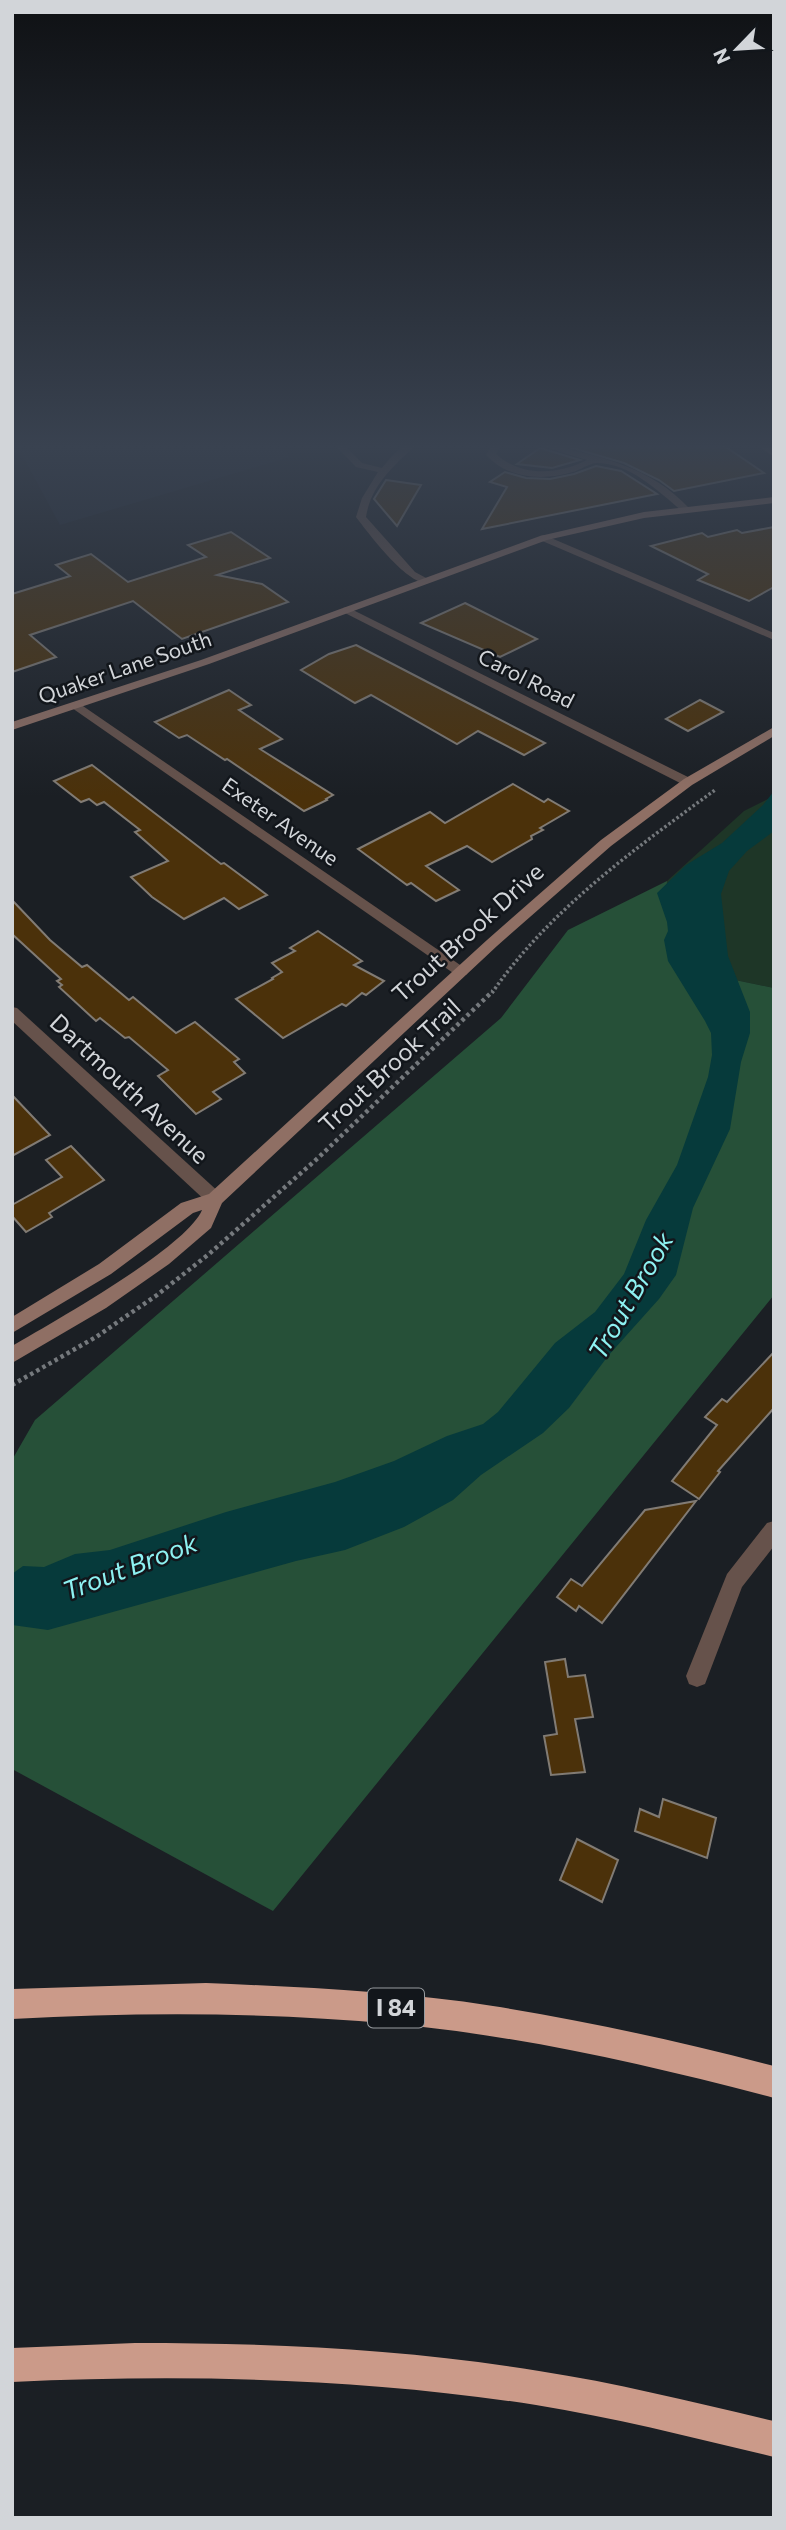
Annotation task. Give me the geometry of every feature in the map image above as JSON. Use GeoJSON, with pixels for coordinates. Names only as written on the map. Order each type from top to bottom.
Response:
{"type":"FeatureCollection","features":[{"type":"Feature","properties":{"kind":"highway","name":"I 84"},"geometry":{"type":"LineString","coordinates":[[12,2004],[169,1996],[357,2004],[510,2023],[611,2041],[774,2082]]}},
{"type":"Feature","properties":{"kind":"highway"},"geometry":{"type":"LineString","coordinates":[[12,2365],[190,2360],[295,2363],[400,2371],[564,2393],[774,2439]]}},
{"type":"Feature","properties":{"kind":"main road","name":"Quaker Lane South"},"geometry":{"type":"LineString","coordinates":[[12,726],[76,706],[480,561]]}},
{"type":"Feature","properties":{"kind":"main road","name":"Trout Brook Drive"},"geometry":{"type":"LineString","coordinates":[[12,1355],[100,1303],[163,1259],[205,1223],[215,1199],[461,972],[606,843],[688,782],[774,731]]}},
{"type":"Feature","properties":{"kind":"main road","name":"Trout Brook Drive"},"geometry":{"type":"LineString","coordinates":[[12,1326],[104,1269],[187,1208],[215,1199]]}},
{"type":"Feature","properties":{"kind":"street"},"geometry":{"type":"LineString","coordinates":[[400,561],[411,574],[424,581]]}},
{"type":"Feature","properties":{"kind":"street"},"geometry":{"type":"LineString","coordinates":[[598,561],[774,637]]}},
{"type":"Feature","properties":{"kind":"street","name":"Carol Road"},"geometry":{"type":"LineString","coordinates":[[347,610],[688,782]]}},
{"type":"Feature","properties":{"kind":"street","name":"Exeter Avenue"},"geometry":{"type":"LineString","coordinates":[[76,706],[461,972]]}},
{"type":"Feature","properties":{"kind":"street","name":"Dartmouth Avenue"},"geometry":{"type":"LineString","coordinates":[[12,1012],[215,1199]]}},
{"type":"Feature","properties":{"kind":"street"},"geometry":{"type":"LineString","coordinates":[[697,1676],[734,1581],[774,1530]]}},
{"type":"Feature","properties":{"kind":"path","name":"Trout Brook Trail"},"geometry":{"type":"LineString","coordinates":[[12,1385],[96,1337],[158,1295],[209,1254],[318,1158],[488,998],[515,959],[556,920],[632,851],[719,787]]}},
{"type":"Feature","properties":{"kind":"shaded area"},"geometry":{"type":"Polygon","coordinates":[[[774,796],[774,988],[692,971],[666,914],[667,881],[744,811],[774,796]]]}},
{"type":"Feature","properties":{"kind":"shaded area"},"geometry":{"type":"Polygon","coordinates":[[[667,881],[666,914],[692,971],[774,988],[774,1295],[273,1911],[12,1769],[12,1460],[35,1420],[501,1018],[568,930],[667,881]]]}},
{"type":"Feature","properties":{"kind":"water","name":"Trout Brook"},"geometry":{"type":"Polygon","coordinates":[[[774,791],[774,831],[747,851],[729,871],[721,894],[728,956],[750,1012],[750,1033],[741,1062],[730,1129],[693,1208],[676,1275],[659,1299],[608,1356],[569,1408],[543,1433],[481,1475],[453,1500],[404,1527],[345,1550],[296,1561],[48,1630],[12,1625],[12,1574],[23,1566],[44,1567],[75,1554],[110,1550],[226,1512],[335,1482],[483,1424],[498,1412],[555,1343],[595,1312],[624,1274],[646,1220],[677,1165],[708,1077],[712,1055],[711,1033],[668,961],[664,940],[668,931],[667,922],[657,893],[686,865],[722,843],[763,805],[774,791]]]}},
{"type":"Feature","properties":{"kind":"building"},"geometry":{"type":"Polygon","coordinates":[[[69,561],[100,561],[128,582],[193,561],[260,561],[217,575],[262,584],[288,602],[182,639],[133,601],[30,635],[56,657],[12,672],[12,594],[70,576],[56,565],[69,561]]]}},
{"type":"Feature","properties":{"kind":"building"},"geometry":{"type":"Polygon","coordinates":[[[682,561],[774,561],[774,587],[749,601],[698,580],[708,574],[682,561]]]}},
{"type":"Feature","properties":{"kind":"building"},"geometry":{"type":"Polygon","coordinates":[[[465,603],[537,639],[500,657],[421,623],[465,603]]]}},
{"type":"Feature","properties":{"kind":"building"},"geometry":{"type":"Polygon","coordinates":[[[356,645],[545,743],[524,755],[478,731],[457,744],[371,695],[355,703],[301,670],[329,654],[356,645]]]}},
{"type":"Feature","properties":{"kind":"building"},"geometry":{"type":"Polygon","coordinates":[[[229,690],[251,705],[239,710],[282,739],[260,749],[333,795],[304,811],[187,735],[179,738],[155,722],[229,690]]]}},
{"type":"Feature","properties":{"kind":"building"},"geometry":{"type":"Polygon","coordinates":[[[700,700],[723,712],[688,731],[666,719],[700,700]]]}},
{"type":"Feature","properties":{"kind":"building"},"geometry":{"type":"Polygon","coordinates":[[[92,765],[221,864],[224,863],[267,895],[239,909],[224,898],[184,919],[152,897],[131,877],[168,861],[135,832],[140,830],[104,802],[97,805],[89,799],[81,802],[54,781],[92,765]]]}},
{"type":"Feature","properties":{"kind":"building"},"geometry":{"type":"Polygon","coordinates":[[[513,784],[544,802],[548,799],[569,811],[540,828],[543,830],[531,836],[532,839],[492,862],[467,846],[426,866],[459,890],[436,901],[411,883],[407,885],[358,849],[430,812],[445,823],[513,784]]]}},
{"type":"Feature","properties":{"kind":"building"},"geometry":{"type":"Polygon","coordinates":[[[12,900],[50,940],[82,967],[87,965],[129,1000],[133,997],[176,1033],[195,1022],[239,1059],[234,1062],[245,1073],[213,1092],[221,1099],[196,1114],[158,1076],[168,1070],[129,1037],[125,1038],[100,1018],[96,1021],[59,987],[62,985],[57,981],[61,979],[12,934],[12,900]]]}},
{"type":"Feature","properties":{"kind":"building"},"geometry":{"type":"Polygon","coordinates":[[[318,931],[362,961],[354,965],[384,981],[366,995],[362,993],[346,1006],[342,1004],[283,1038],[236,999],[282,972],[272,963],[295,951],[290,948],[318,931]]]}},
{"type":"Feature","properties":{"kind":"building"},"geometry":{"type":"Polygon","coordinates":[[[12,1095],[50,1135],[12,1156],[12,1095]]]}},
{"type":"Feature","properties":{"kind":"building"},"geometry":{"type":"Polygon","coordinates":[[[71,1146],[104,1180],[49,1213],[52,1217],[26,1232],[12,1216],[12,1205],[62,1177],[46,1160],[71,1146]]]}},
{"type":"Feature","properties":{"kind":"building"},"geometry":{"type":"Polygon","coordinates":[[[774,1352],[774,1408],[718,1471],[720,1472],[699,1499],[672,1481],[717,1425],[705,1417],[722,1399],[727,1402],[774,1352]]]}},
{"type":"Feature","properties":{"kind":"building"},"geometry":{"type":"Polygon","coordinates":[[[696,1501],[602,1623],[579,1606],[576,1611],[557,1597],[571,1579],[582,1586],[645,1510],[696,1501]]]}},
{"type":"Feature","properties":{"kind":"building"},"geometry":{"type":"Polygon","coordinates":[[[565,1659],[568,1677],[585,1675],[593,1717],[575,1719],[585,1772],[551,1775],[544,1736],[557,1734],[545,1662],[565,1659]]]}},
{"type":"Feature","properties":{"kind":"building"},"geometry":{"type":"Polygon","coordinates":[[[663,1799],[716,1818],[707,1858],[635,1831],[640,1809],[659,1817],[663,1799]]]}},
{"type":"Feature","properties":{"kind":"building"},"geometry":{"type":"Polygon","coordinates":[[[577,1839],[618,1860],[602,1902],[560,1880],[577,1839]]]}}]}
